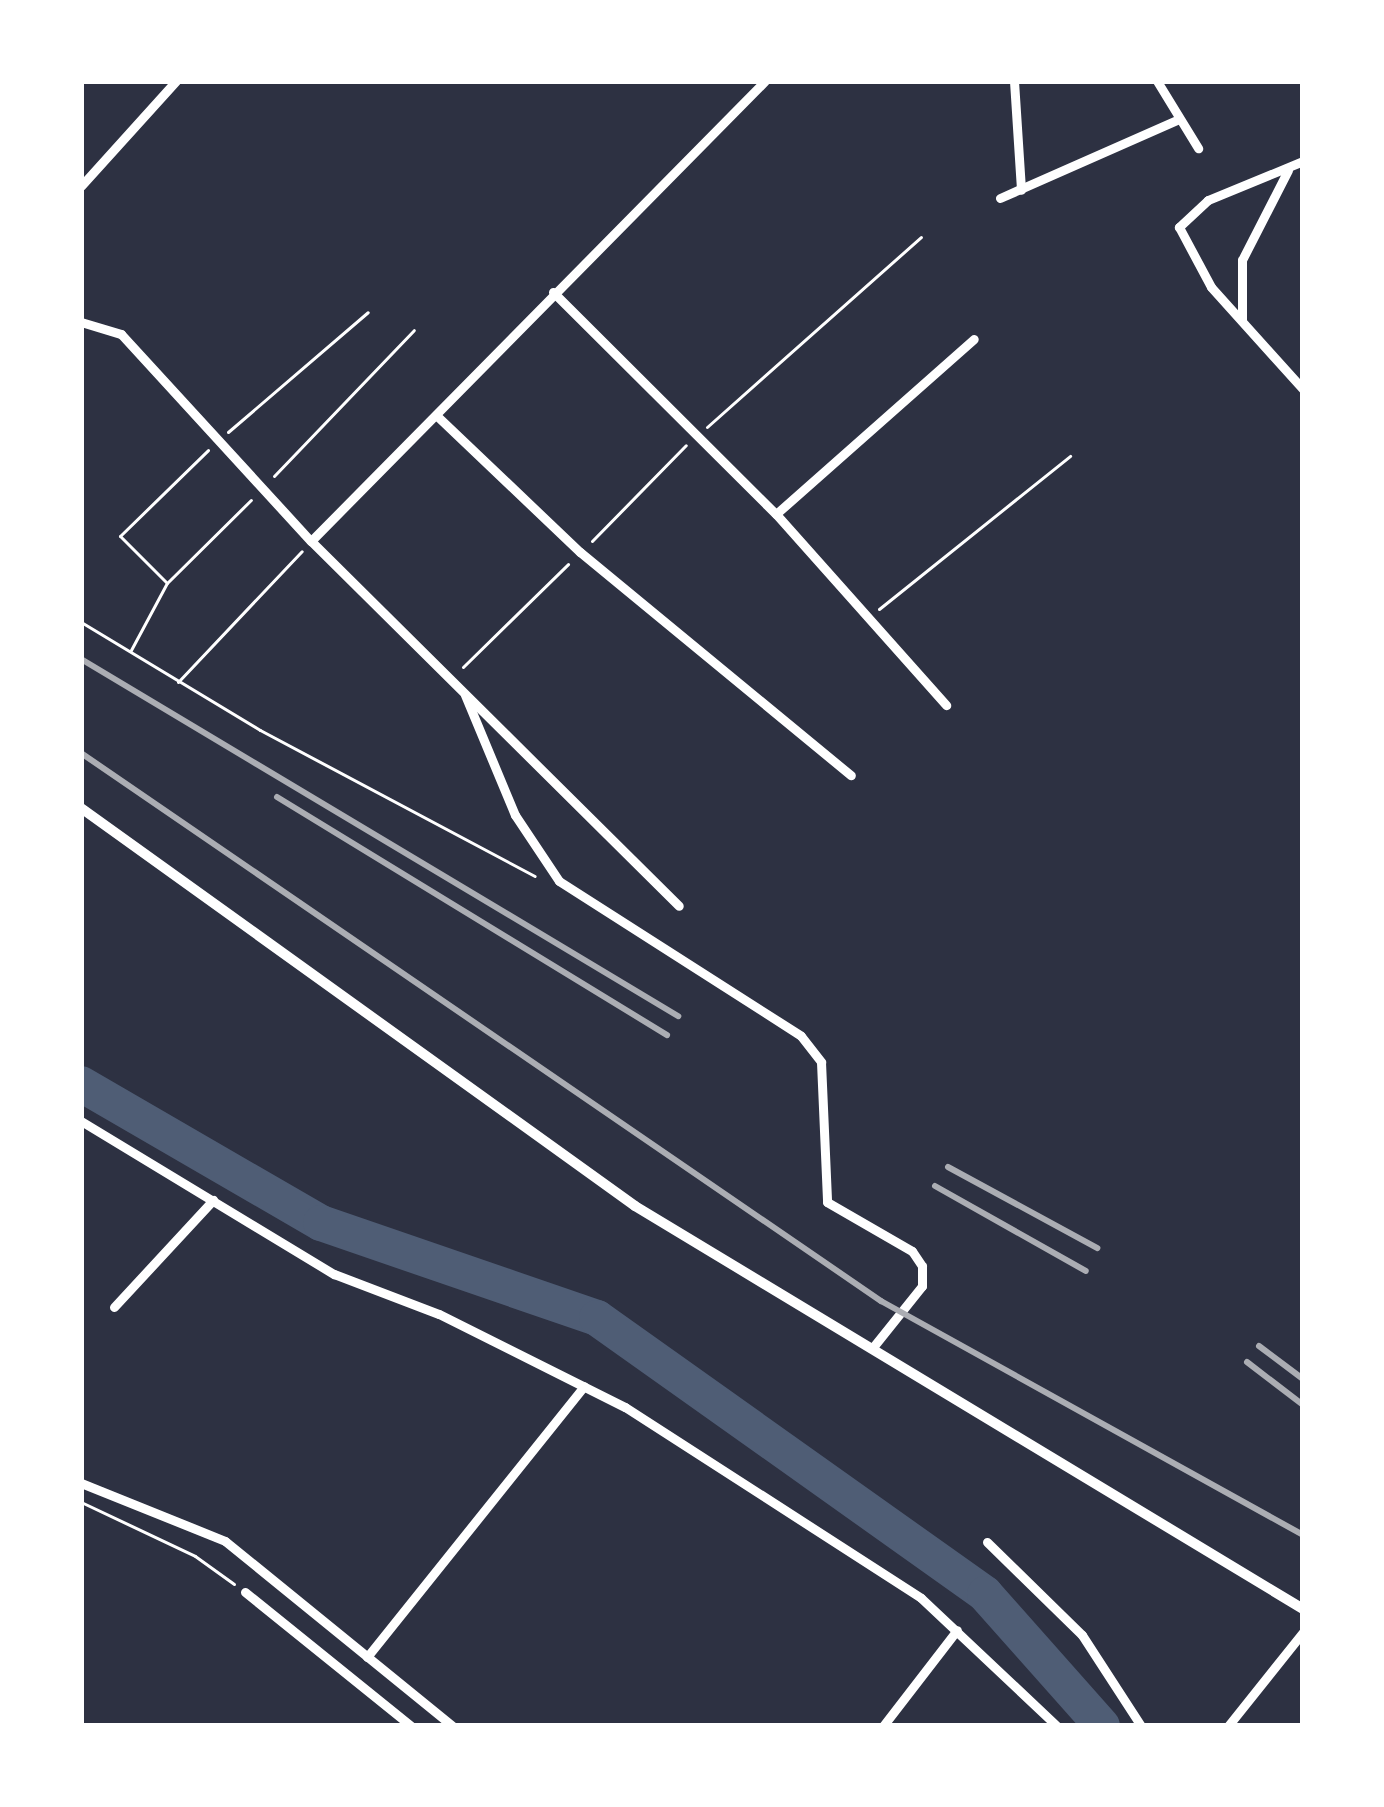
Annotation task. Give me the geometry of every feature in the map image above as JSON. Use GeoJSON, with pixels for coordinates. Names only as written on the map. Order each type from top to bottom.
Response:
{"type":"FeatureCollection","features":[{"type":"Feature","properties":{"kind":"street"},"geometry":{"type":"LineString","coordinates":[[81,186],[176,81]]}},
{"type":"Feature","properties":{"kind":"street"},"geometry":{"type":"LineString","coordinates":[[311,541],[765,81]]}},
{"type":"Feature","properties":{"kind":"street"},"geometry":{"type":"LineString","coordinates":[[1015,81],[1021,190]]}},
{"type":"Feature","properties":{"kind":"street"},"geometry":{"type":"LineString","coordinates":[[1157,81],[1198,148]]}},
{"type":"Feature","properties":{"kind":"street"},"geometry":{"type":"LineString","coordinates":[[1000,198],[1179,118]]}},
{"type":"Feature","properties":{"kind":"street"},"geometry":{"type":"LineString","coordinates":[[1303,161],[1184,214],[1179,227],[1193,263],[1303,389]]}},
{"type":"Feature","properties":{"kind":"street"},"geometry":{"type":"LineString","coordinates":[[1242,320],[1242,260],[1258,216],[1290,168]]}},
{"type":"Feature","properties":{"kind":"street"},"geometry":{"type":"LineString","coordinates":[[553,292],[776,514],[946,705]]}},
{"type":"Feature","properties":{"kind":"street"},"geometry":{"type":"LineString","coordinates":[[81,322],[122,334],[311,541],[679,906]]}},
{"type":"Feature","properties":{"kind":"street"},"geometry":{"type":"LineString","coordinates":[[776,514],[974,339]]}},
{"type":"Feature","properties":{"kind":"street"},"geometry":{"type":"LineString","coordinates":[[436,415],[598,568],[851,775]]}},
{"type":"Feature","properties":{"kind":"street"},"geometry":{"type":"LineString","coordinates":[[465,694],[515,815],[581,900],[801,1036],[821,1061],[827,1202],[912,1251],[922,1266],[922,1286],[874,1346]]}},
{"type":"Feature","properties":{"kind":"street"},"geometry":{"type":"LineString","coordinates":[[81,808],[635,1206],[1303,1609]]}},
{"type":"Feature","properties":{"kind":"street"},"geometry":{"type":"LineString","coordinates":[[81,1121],[334,1274],[439,1314],[584,1386],[869,1564],[958,1630],[1054,1725]]}},
{"type":"Feature","properties":{"kind":"street"},"geometry":{"type":"LineString","coordinates":[[114,1307],[213,1200]]}},
{"type":"Feature","properties":{"kind":"street"},"geometry":{"type":"LineString","coordinates":[[367,1657],[584,1386]]}},
{"type":"Feature","properties":{"kind":"street"},"geometry":{"type":"LineString","coordinates":[[81,1483],[225,1541],[453,1726]]}},
{"type":"Feature","properties":{"kind":"street"},"geometry":{"type":"LineString","coordinates":[[987,1542],[1082,1635],[1141,1726]]}},
{"type":"Feature","properties":{"kind":"street"},"geometry":{"type":"LineString","coordinates":[[245,1592],[411,1726]]}},
{"type":"Feature","properties":{"kind":"street"},"geometry":{"type":"LineString","coordinates":[[883,1726],[958,1630]]}},
{"type":"Feature","properties":{"kind":"street"},"geometry":{"type":"LineString","coordinates":[[1228,1726],[1303,1632]]}},
{"type":"Feature","properties":{"kind":"path"},"geometry":{"type":"LineString","coordinates":[[696,436],[921,237]]}},
{"type":"Feature","properties":{"kind":"path"},"geometry":{"type":"LineString","coordinates":[[166,583],[120,536],[219,439],[368,312]]}},
{"type":"Feature","properties":{"kind":"path"},"geometry":{"type":"LineString","coordinates":[[868,618],[1070,456]]}},
{"type":"Feature","properties":{"kind":"path"},"geometry":{"type":"LineString","coordinates":[[178,682],[311,541]]}},
{"type":"Feature","properties":{"kind":"path"},"geometry":{"type":"LineString","coordinates":[[81,622],[178,682],[541,879]]}},
{"type":"Feature","properties":{"kind":"path"},"geometry":{"type":"LineString","coordinates":[[81,1502],[196,1556],[245,1592]]}},
{"type":"Feature","properties":{"kind":"waterway"},"geometry":{"type":"LineString","coordinates":[[81,1084],[321,1223],[597,1318],[985,1594],[1102,1726]]}},
{"type":"Feature","properties":{"kind":"railway"},"geometry":{"type":"LineString","coordinates":[[81,659],[678,1016]]}},
{"type":"Feature","properties":{"kind":"railway"},"geometry":{"type":"LineString","coordinates":[[81,753],[881,1301],[1303,1535]]}},
{"type":"Feature","properties":{"kind":"railway"},"geometry":{"type":"LineString","coordinates":[[277,797],[667,1035]]}},
{"type":"Feature","properties":{"kind":"railway"},"geometry":{"type":"LineString","coordinates":[[948,1167],[1097,1248]]}},
{"type":"Feature","properties":{"kind":"railway"},"geometry":{"type":"LineString","coordinates":[[935,1186],[1086,1271]]}},
{"type":"Feature","properties":{"kind":"railway"},"geometry":{"type":"LineString","coordinates":[[1259,1346],[1303,1379]]}},
{"type":"Feature","properties":{"kind":"railway"},"geometry":{"type":"LineString","coordinates":[[1247,1362],[1303,1405]]}}]}
